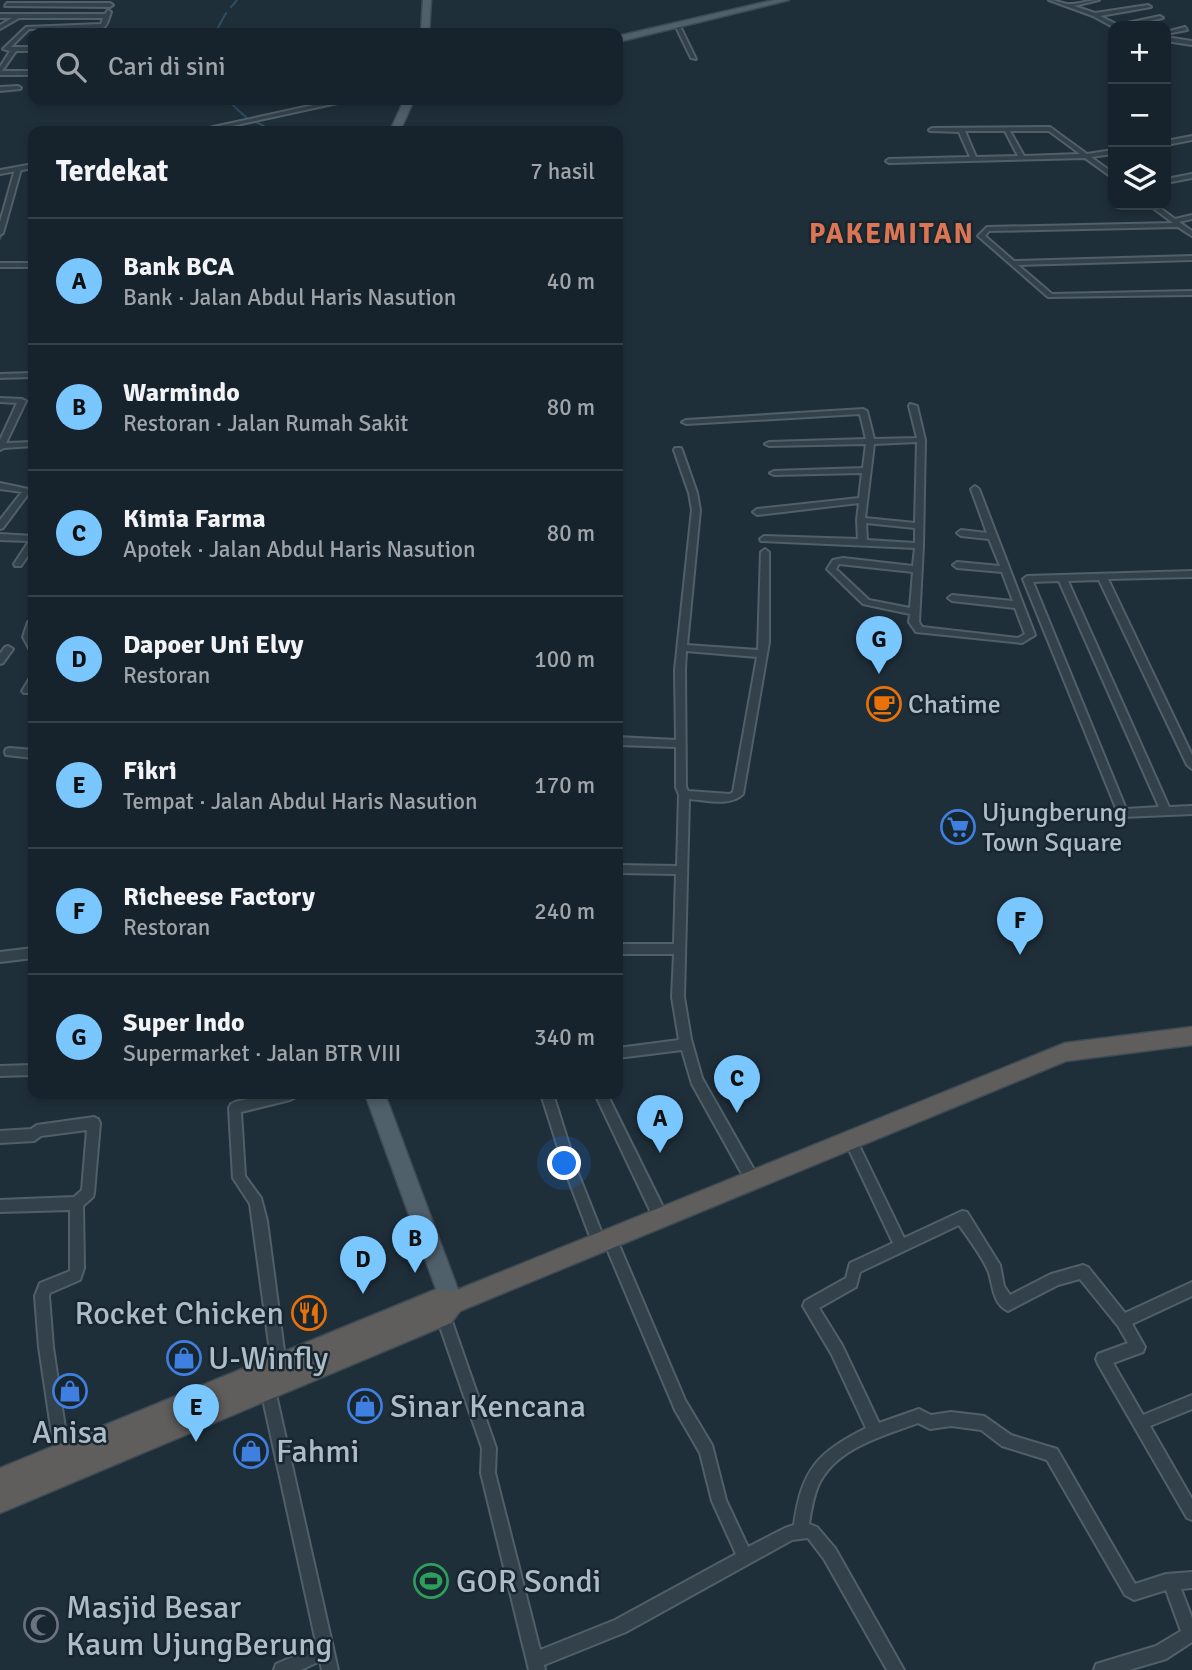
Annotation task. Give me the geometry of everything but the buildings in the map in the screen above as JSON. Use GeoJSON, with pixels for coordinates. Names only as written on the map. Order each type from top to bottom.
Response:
{"type":"FeatureCollection","features":[{"type":"Feature","properties":{"kind":"highway"},"geometry":{"type":"LineString","coordinates":[[0,1501],[268,1390],[660,1216],[1065,1052],[1192,1036]]}},
{"type":"Feature","properties":{"kind":"highway"},"geometry":{"type":"LineString","coordinates":[[0,1480],[437,1300],[447,1309]]}},
{"type":"Feature","properties":{"kind":"main road"},"geometry":{"type":"LineString","coordinates":[[425,28],[427,0]]}},
{"type":"Feature","properties":{"kind":"main road"},"geometry":{"type":"LineString","coordinates":[[623,38],[785,0]]}},
{"type":"Feature","properties":{"kind":"main road"},"geometry":{"type":"LineString","coordinates":[[398,126],[407,105]]}},
{"type":"Feature","properties":{"kind":"main road"},"geometry":{"type":"LineString","coordinates":[[377,1099],[447,1309]]}},
{"type":"Feature","properties":{"kind":"street"},"geometry":{"type":"LineString","coordinates":[[1051,0],[1108,22]]}},
{"type":"Feature","properties":{"kind":"street"},"geometry":{"type":"LineString","coordinates":[[1066,6],[1097,0]]}},
{"type":"Feature","properties":{"kind":"street"},"geometry":{"type":"LineString","coordinates":[[103,26],[107,16],[111,2],[7,2],[3,16],[107,16]]}},
{"type":"Feature","properties":{"kind":"street"},"geometry":{"type":"LineString","coordinates":[[1095,15],[1148,7]]}},
{"type":"Feature","properties":{"kind":"street"},"geometry":{"type":"LineString","coordinates":[[0,27],[20,16]]}},
{"type":"Feature","properties":{"kind":"street"},"geometry":{"type":"LineString","coordinates":[[85,27],[93,16]]}},
{"type":"Feature","properties":{"kind":"street"},"geometry":{"type":"LineString","coordinates":[[1144,21],[1160,18]]}},
{"type":"Feature","properties":{"kind":"street"},"geometry":{"type":"LineString","coordinates":[[677,26],[694,58]]}},
{"type":"Feature","properties":{"kind":"street"},"geometry":{"type":"LineString","coordinates":[[72,28],[115,27]]}},
{"type":"Feature","properties":{"kind":"street"},"geometry":{"type":"LineString","coordinates":[[28,29],[6,47],[28,49]]}},
{"type":"Feature","properties":{"kind":"street"},"geometry":{"type":"LineString","coordinates":[[1171,32],[1185,29]]}},
{"type":"Feature","properties":{"kind":"street"},"geometry":{"type":"LineString","coordinates":[[1171,40],[1191,43]]}},
{"type":"Feature","properties":{"kind":"street"},"geometry":{"type":"LineString","coordinates":[[13,49],[0,72],[27,73]]}},
{"type":"Feature","properties":{"kind":"street"},"geometry":{"type":"LineString","coordinates":[[0,89],[18,89]]}},
{"type":"Feature","properties":{"kind":"street"},"geometry":{"type":"LineString","coordinates":[[223,126],[323,105]]}},
{"type":"Feature","properties":{"kind":"street"},"geometry":{"type":"LineString","coordinates":[[932,130],[1051,129],[1108,172]]}},
{"type":"Feature","properties":{"kind":"street"},"geometry":{"type":"LineString","coordinates":[[961,130],[974,159]]}},
{"type":"Feature","properties":{"kind":"street"},"geometry":{"type":"LineString","coordinates":[[1007,130],[1022,158]]}},
{"type":"Feature","properties":{"kind":"street"},"geometry":{"type":"LineString","coordinates":[[1171,142],[1192,138]]}},
{"type":"Feature","properties":{"kind":"street"},"geometry":{"type":"LineString","coordinates":[[889,161],[1086,156],[1108,153]]}},
{"type":"Feature","properties":{"kind":"street"},"geometry":{"type":"LineString","coordinates":[[0,172],[28,167]]}},
{"type":"Feature","properties":{"kind":"street"},"geometry":{"type":"LineString","coordinates":[[0,233],[18,169]]}},
{"type":"Feature","properties":{"kind":"street"},"geometry":{"type":"LineString","coordinates":[[1171,180],[1192,176]]}},
{"type":"Feature","properties":{"kind":"street"},"geometry":{"type":"LineString","coordinates":[[1159,210],[1192,234]]}},
{"type":"Feature","properties":{"kind":"street"},"geometry":{"type":"LineString","coordinates":[[1192,217],[1177,223],[988,229],[981,236],[1050,296],[1192,293]]}},
{"type":"Feature","properties":{"kind":"street"},"geometry":{"type":"LineString","coordinates":[[1012,264],[1192,258]]}},
{"type":"Feature","properties":{"kind":"street"},"geometry":{"type":"LineString","coordinates":[[0,265],[28,265]]}},
{"type":"Feature","properties":{"kind":"street"},"geometry":{"type":"LineString","coordinates":[[0,376],[28,375]]}},
{"type":"Feature","properties":{"kind":"street"},"geometry":{"type":"LineString","coordinates":[[859,397],[870,440],[862,500],[863,542]]}},
{"type":"Feature","properties":{"kind":"street"},"geometry":{"type":"LineString","coordinates":[[0,400],[22,401],[0,447]]}},
{"type":"Feature","properties":{"kind":"street"},"geometry":{"type":"LineString","coordinates":[[912,406],[921,439],[914,622],[919,630],[1019,641],[1030,635],[975,489]]}},
{"type":"Feature","properties":{"kind":"street"},"geometry":{"type":"LineString","coordinates":[[686,422],[863,411]]}},
{"type":"Feature","properties":{"kind":"street"},"geometry":{"type":"LineString","coordinates":[[769,444],[921,439]]}},
{"type":"Feature","properties":{"kind":"street"},"geometry":{"type":"LineString","coordinates":[[0,447],[28,444]]}},
{"type":"Feature","properties":{"kind":"street"},"geometry":{"type":"LineString","coordinates":[[678,450],[696,510],[680,670],[681,787],[684,795],[678,998],[696,1080],[752,1178]]}},
{"type":"Feature","properties":{"kind":"street"},"geometry":{"type":"LineString","coordinates":[[774,473],[866,470]]}},
{"type":"Feature","properties":{"kind":"street"},"geometry":{"type":"LineString","coordinates":[[0,486],[28,491]]}},
{"type":"Feature","properties":{"kind":"street"},"geometry":{"type":"LineString","coordinates":[[0,526],[28,493]]}},
{"type":"Feature","properties":{"kind":"street"},"geometry":{"type":"LineString","coordinates":[[757,512],[862,500]]}},
{"type":"Feature","properties":{"kind":"street"},"geometry":{"type":"LineString","coordinates":[[861,520],[919,526]]}},
{"type":"Feature","properties":{"kind":"street"},"geometry":{"type":"LineString","coordinates":[[961,533],[991,536]]}},
{"type":"Feature","properties":{"kind":"street"},"geometry":{"type":"LineString","coordinates":[[0,537],[28,540]]}},
{"type":"Feature","properties":{"kind":"street"},"geometry":{"type":"LineString","coordinates":[[764,540],[919,546]]}},
{"type":"Feature","properties":{"kind":"street"},"geometry":{"type":"LineString","coordinates":[[18,564],[28,549]]}},
{"type":"Feature","properties":{"kind":"street"},"geometry":{"type":"LineString","coordinates":[[684,795],[731,798],[738,794],[765,630],[765,552]]}},
{"type":"Feature","properties":{"kind":"street"},"geometry":{"type":"LineString","coordinates":[[915,612],[866,602],[831,569],[836,562],[843,561],[916,569]]}},
{"type":"Feature","properties":{"kind":"street"},"geometry":{"type":"LineString","coordinates":[[957,565],[1003,569]]}},
{"type":"Feature","properties":{"kind":"street"},"geometry":{"type":"LineString","coordinates":[[1192,574],[1027,579],[1123,813],[1192,810]]}},
{"type":"Feature","properties":{"kind":"street"},"geometry":{"type":"LineString","coordinates":[[1102,576],[1192,765]]}},
{"type":"Feature","properties":{"kind":"street"},"geometry":{"type":"LineString","coordinates":[[1062,578],[1166,812]]}},
{"type":"Feature","properties":{"kind":"street"},"geometry":{"type":"LineString","coordinates":[[953,598],[1019,605]]}},
{"type":"Feature","properties":{"kind":"street"},"geometry":{"type":"LineString","coordinates":[[683,648],[762,654]]}},
{"type":"Feature","properties":{"kind":"street"},"geometry":{"type":"LineString","coordinates":[[0,661],[8,649]]}},
{"type":"Feature","properties":{"kind":"street"},"geometry":{"type":"LineString","coordinates":[[623,741],[681,744]]}},
{"type":"Feature","properties":{"kind":"street"},"geometry":{"type":"LineString","coordinates":[[10,752],[28,754]]}},
{"type":"Feature","properties":{"kind":"street"},"geometry":{"type":"LineString","coordinates":[[623,869],[682,870]]}},
{"type":"Feature","properties":{"kind":"street"},"geometry":{"type":"LineString","coordinates":[[623,949],[680,949]]}},
{"type":"Feature","properties":{"kind":"street"},"geometry":{"type":"LineString","coordinates":[[0,957],[28,954]]}},
{"type":"Feature","properties":{"kind":"street"},"geometry":{"type":"LineString","coordinates":[[623,1052],[686,1044]]}},
{"type":"Feature","properties":{"kind":"street"},"geometry":{"type":"LineString","coordinates":[[0,1071],[28,1070]]}},
{"type":"Feature","properties":{"kind":"street"},"geometry":{"type":"LineString","coordinates":[[271,1099],[236,1108],[239,1178],[256,1202],[279,1366]]}},
{"type":"Feature","properties":{"kind":"street"},"geometry":{"type":"LineString","coordinates":[[549,1099],[572,1173],[680,1405],[706,1450],[712,1480],[723,1512],[745,1557]]}},
{"type":"Feature","properties":{"kind":"street"},"geometry":{"type":"LineString","coordinates":[[603,1099],[660,1216]]}},
{"type":"Feature","properties":{"kind":"street"},"geometry":{"type":"LineString","coordinates":[[0,1138],[34,1135],[37,1131],[94,1123],[88,1193],[85,1198],[76,1203],[0,1206]]}},
{"type":"Feature","properties":{"kind":"street"},"geometry":{"type":"LineString","coordinates":[[850,1139],[901,1245]]}},
{"type":"Feature","properties":{"kind":"street"},"geometry":{"type":"LineString","coordinates":[[62,1455],[46,1347],[42,1296],[45,1289],[75,1275],[76,1203]]}},
{"type":"Feature","properties":{"kind":"street"},"geometry":{"type":"LineString","coordinates":[[875,1431],[837,1350],[810,1307],[851,1282],[856,1268],[962,1217],[995,1270],[998,1288],[1008,1304],[1056,1279],[1083,1272],[1123,1321],[1138,1347],[1104,1359],[1192,1513]]}},
{"type":"Feature","properties":{"kind":"street"},"geometry":{"type":"LineString","coordinates":[[1123,1321],[1192,1289]]}},
{"type":"Feature","properties":{"kind":"street"},"geometry":{"type":"LineString","coordinates":[[447,1309],[489,1448],[488,1473],[536,1665],[620,1626],[790,1533],[801,1531],[814,1533],[836,1564],[896,1670]]}},
{"type":"Feature","properties":{"kind":"street"},"geometry":{"type":"LineString","coordinates":[[268,1390],[319,1650],[330,1670]]}},
{"type":"Feature","properties":{"kind":"street"},"geometry":{"type":"LineString","coordinates":[[1140,1423],[1192,1402]]}},
{"type":"Feature","properties":{"kind":"street"},"geometry":{"type":"LineString","coordinates":[[801,1531],[810,1485],[818,1467],[830,1455],[875,1431],[919,1416],[930,1422],[951,1419],[984,1423],[1007,1441],[1052,1454],[1130,1590],[1134,1592],[1171,1582],[1192,1580]]}},
{"type":"Feature","properties":{"kind":"street"},"geometry":{"type":"LineString","coordinates":[[1102,1670],[1160,1653],[1191,1634],[1171,1582]]}},
{"type":"Feature","properties":{"kind":"street"},"geometry":{"type":"LineString","coordinates":[[282,1670],[319,1650]]}},
{"type":"Feature","properties":{"kind":"waterway"},"geometry":{"type":"LineString","coordinates":[[231,7],[237,0]]}},
{"type":"Feature","properties":{"kind":"waterway"},"geometry":{"type":"LineString","coordinates":[[218,28],[226,13]]}},
{"type":"Feature","properties":{"kind":"waterway"},"geometry":{"type":"LineString","coordinates":[[233,105],[247,118]]}},
{"type":"Feature","properties":{"kind":"waterway"},"geometry":{"type":"LineString","coordinates":[[236,126],[256,122],[264,126]]}},
{"type":"Feature","properties":{"kind":"waterway"},"geometry":{"type":"LineString","coordinates":[[19,174],[21,170],[28,169]]}},
{"type":"Feature","properties":{"kind":"waterway"},"geometry":{"type":"LineString","coordinates":[[12,199],[17,184]]}},
{"type":"Feature","properties":{"kind":"waterway"},"geometry":{"type":"LineString","coordinates":[[0,239],[13,197]]}},
{"type":"Feature","properties":{"kind":"place","name":"Super Indo"},"geometry":{"type":"Point","coordinates":[879,674]}},
{"type":"Feature","properties":{"kind":"place","name":"Chatime"},"geometry":{"type":"Point","coordinates":[884,704]}},
{"type":"Feature","properties":{"kind":"place","name":"Ujungberung Town Square"},"geometry":{"type":"Point","coordinates":[958,827]}},
{"type":"Feature","properties":{"kind":"place","name":"Richeese Factory"},"geometry":{"type":"Point","coordinates":[1020,955]}},
{"type":"Feature","properties":{"kind":"place","name":"Kimia Farma"},"geometry":{"type":"Point","coordinates":[737,1113]}},
{"type":"Feature","properties":{"kind":"place","name":"Bank BCA"},"geometry":{"type":"Point","coordinates":[660,1153]}},
{"type":"Feature","properties":{"kind":"place","name":"Warmindo"},"geometry":{"type":"Point","coordinates":[415,1273]}},
{"type":"Feature","properties":{"kind":"place","name":"Dapoer Uni Elvy"},"geometry":{"type":"Point","coordinates":[363,1294]}},
{"type":"Feature","properties":{"kind":"place","name":"Rocket Chicken"},"geometry":{"type":"Point","coordinates":[309,1313]}},
{"type":"Feature","properties":{"kind":"place","name":"U-Winfly"},"geometry":{"type":"Point","coordinates":[184,1358]}},
{"type":"Feature","properties":{"kind":"place","name":"Anisa"},"geometry":{"type":"Point","coordinates":[70,1391]}},
{"type":"Feature","properties":{"kind":"place","name":"Sinar Kencana"},"geometry":{"type":"Point","coordinates":[365,1406]}},
{"type":"Feature","properties":{"kind":"place","name":"Fikri"},"geometry":{"type":"Point","coordinates":[196,1442]}},
{"type":"Feature","properties":{"kind":"place","name":"Fahmi"},"geometry":{"type":"Point","coordinates":[251,1451]}},
{"type":"Feature","properties":{"kind":"place","name":"GOR Sondi"},"geometry":{"type":"Point","coordinates":[431,1581]}},
{"type":"Feature","properties":{"kind":"place","name":"Masjid Besar Kaum UjungBerung"},"geometry":{"type":"Point","coordinates":[41,1625]}},
{"type":"Feature","properties":{"kind":"district","name":"PAKEMITAN"},"geometry":{"type":"Point","coordinates":[892,233]}}]}
